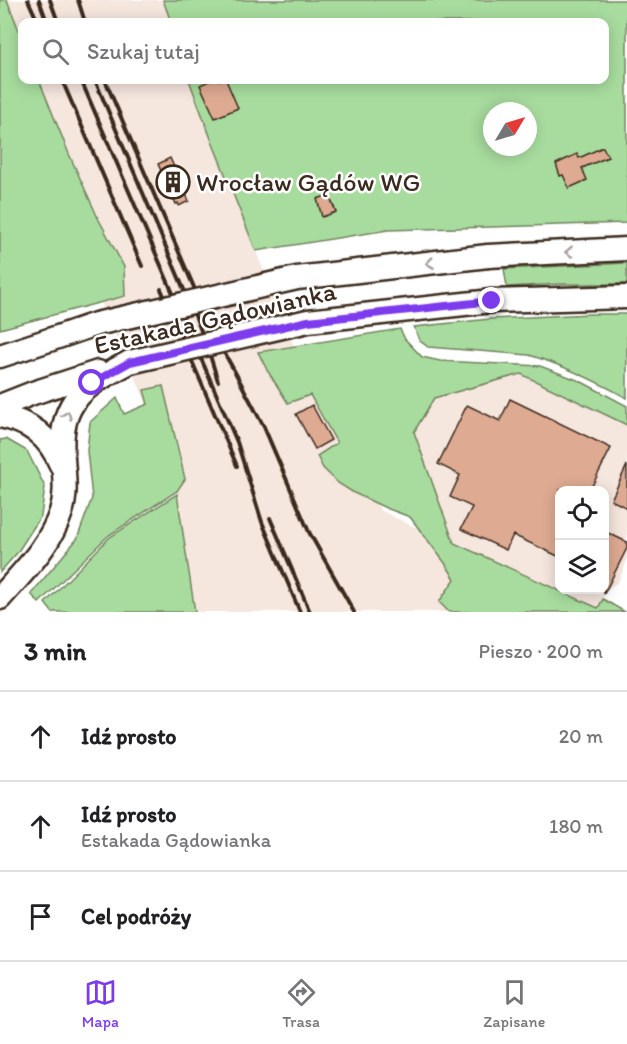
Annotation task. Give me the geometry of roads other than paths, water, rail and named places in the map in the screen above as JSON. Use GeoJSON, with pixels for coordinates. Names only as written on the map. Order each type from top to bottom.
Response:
{"type":"FeatureCollection","features":[{"type":"Feature","properties":{"kind":"main road","name":"Estakada Gądowianka"},"geometry":{"type":"LineString","coordinates":[[0,356],[96,324],[297,278],[488,256],[627,249]]}},
{"type":"Feature","properties":{"kind":"main road","name":"Estakada Gądowianka"},"geometry":{"type":"LineString","coordinates":[[0,406],[130,362],[308,321],[492,301],[627,297]]}},
{"type":"Feature","properties":{"kind":"main road"},"geometry":{"type":"LineString","coordinates":[[0,598],[50,537],[62,510],[65,487],[62,432],[69,409],[81,392],[92,383],[130,362]]}},
{"type":"Feature","properties":{"kind":"main road"},"geometry":{"type":"LineString","coordinates":[[0,416],[25,423],[39,434],[59,459],[64,473]]}},
{"type":"Feature","properties":{"kind":"railway"},"geometry":{"type":"LineString","coordinates":[[28,0],[36,18]]}},
{"type":"Feature","properties":{"kind":"railway"},"geometry":{"type":"LineString","coordinates":[[39,0],[46,18]]}},
{"type":"Feature","properties":{"kind":"railway"},"geometry":{"type":"LineString","coordinates":[[50,0],[57,18]]}},
{"type":"Feature","properties":{"kind":"railway"},"geometry":{"type":"LineString","coordinates":[[78,0],[84,18]]}},
{"type":"Feature","properties":{"kind":"railway"},"geometry":{"type":"LineString","coordinates":[[64,84],[142,266]]}},
{"type":"Feature","properties":{"kind":"railway"},"geometry":{"type":"LineString","coordinates":[[83,84],[237,442],[262,522],[300,612]]}},
{"type":"Feature","properties":{"kind":"railway"},"geometry":{"type":"LineString","coordinates":[[97,84],[196,318],[218,381]]}},
{"type":"Feature","properties":{"kind":"railway"},"geometry":{"type":"LineString","coordinates":[[107,84],[205,313]]}},
{"type":"Feature","properties":{"kind":"railway"},"geometry":{"type":"LineString","coordinates":[[161,289],[237,466]]}},
{"type":"Feature","properties":{"kind":"railway"},"geometry":{"type":"LineString","coordinates":[[199,307],[264,427],[309,532],[354,612]]}},
{"type":"Feature","properties":{"kind":"railway"},"geometry":{"type":"LineString","coordinates":[[270,518],[310,612]]}},
{"type":"Feature","properties":{"kind":"place","name":"Wrocław Gądów WG"},"geometry":{"type":"Point","coordinates":[173,182]}}]}
